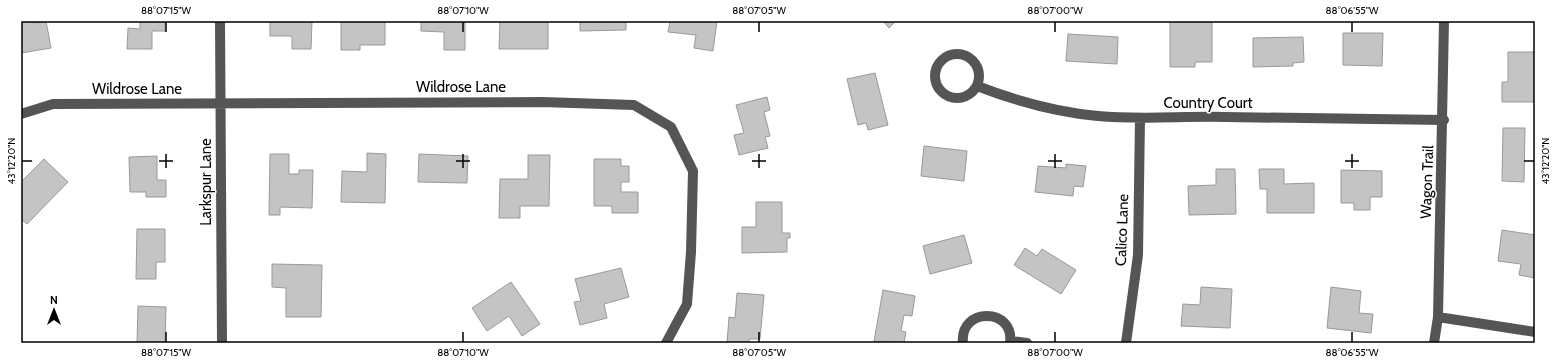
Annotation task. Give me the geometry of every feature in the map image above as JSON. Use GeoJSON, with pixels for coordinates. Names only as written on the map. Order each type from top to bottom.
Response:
{"type":"FeatureCollection","features":[{"type":"Feature","properties":{"kind":"street","name":"Larkspur Lane"},"geometry":{"type":"LineString","coordinates":[[220,21],[222,343]]}},
{"type":"Feature","properties":{"kind":"street","name":"Wagon Trail"},"geometry":{"type":"LineString","coordinates":[[1434,343],[1438,317],[1444,120],[1444,21]]}},
{"type":"Feature","properties":{"kind":"street"},"geometry":{"type":"LineString","coordinates":[[955,54],[970,58],[979,71],[977,86],[968,96],[961,98],[947,96],[937,86],[935,72],[937,66],[948,56],[955,54]]}},
{"type":"Feature","properties":{"kind":"street","name":"Country Court"},"geometry":{"type":"LineString","coordinates":[[977,86],[1012,99],[1054,109],[1096,116],[1140,118],[1189,116],[1444,120]]}},
{"type":"Feature","properties":{"kind":"street","name":"Wildrose Lane"},"geometry":{"type":"LineString","coordinates":[[21,114],[53,104],[542,102],[634,105],[670,127],[692,171],[691,252],[687,304],[666,343]]}},
{"type":"Feature","properties":{"kind":"street","name":"Calico Lane"},"geometry":{"type":"LineString","coordinates":[[1126,343],[1138,255],[1140,118]]}},
{"type":"Feature","properties":{"kind":"street"},"geometry":{"type":"LineString","coordinates":[[963,343],[964,330],[968,324],[981,316],[988,316],[1002,321],[1010,333],[1011,342],[1028,343]]}},
{"type":"Feature","properties":{"kind":"street"},"geometry":{"type":"LineString","coordinates":[[1438,317],[1535,332]]}},
{"type":"Feature","properties":{"kind":"building"},"geometry":{"type":"Polygon","coordinates":[[[21,21],[33,21],[33,23],[46,21],[51,48],[21,53],[21,21]]]}},
{"type":"Feature","properties":{"kind":"building"},"geometry":{"type":"Polygon","coordinates":[[[140,21],[165,21],[165,31],[152,31],[152,49],[127,49],[128,28],[140,29],[140,21]]]}},
{"type":"Feature","properties":{"kind":"building"},"geometry":{"type":"Polygon","coordinates":[[[270,21],[312,21],[311,49],[292,49],[292,36],[270,36],[270,21]]]}},
{"type":"Feature","properties":{"kind":"building"},"geometry":{"type":"Polygon","coordinates":[[[341,21],[385,21],[385,45],[360,45],[360,50],[341,50],[341,21]]]}},
{"type":"Feature","properties":{"kind":"building"},"geometry":{"type":"Polygon","coordinates":[[[421,21],[465,21],[465,50],[444,50],[444,32],[421,31],[421,21]]]}},
{"type":"Feature","properties":{"kind":"building"},"geometry":{"type":"Polygon","coordinates":[[[500,21],[548,22],[548,49],[499,49],[500,21]]]}},
{"type":"Feature","properties":{"kind":"building"},"geometry":{"type":"Polygon","coordinates":[[[580,21],[626,21],[626,30],[580,31],[580,21]]]}},
{"type":"Feature","properties":{"kind":"building"},"geometry":{"type":"Polygon","coordinates":[[[670,21],[717,21],[713,51],[694,48],[696,35],[668,32],[670,21]]]}},
{"type":"Feature","properties":{"kind":"building"},"geometry":{"type":"Polygon","coordinates":[[[883,21],[896,21],[889,28],[883,21]]]}},
{"type":"Feature","properties":{"kind":"building"},"geometry":{"type":"Polygon","coordinates":[[[1170,21],[1212,21],[1212,62],[1195,62],[1195,67],[1170,67],[1170,21]]]}},
{"type":"Feature","properties":{"kind":"building"},"geometry":{"type":"Polygon","coordinates":[[[1343,33],[1383,33],[1382,66],[1343,65],[1343,33]]]}},
{"type":"Feature","properties":{"kind":"building"},"geometry":{"type":"Polygon","coordinates":[[[1068,34],[1118,37],[1117,64],[1066,61],[1068,34]]]}},
{"type":"Feature","properties":{"kind":"building"},"geometry":{"type":"Polygon","coordinates":[[[1303,37],[1304,62],[1293,63],[1293,66],[1253,67],[1253,38],[1303,37]]]}},
{"type":"Feature","properties":{"kind":"building"},"geometry":{"type":"Polygon","coordinates":[[[1508,52],[1535,52],[1535,102],[1502,102],[1502,82],[1508,82],[1508,52]]]}},
{"type":"Feature","properties":{"kind":"building"},"geometry":{"type":"Polygon","coordinates":[[[875,73],[888,125],[868,130],[866,123],[858,125],[847,79],[875,73]]]}},
{"type":"Feature","properties":{"kind":"building"},"geometry":{"type":"Polygon","coordinates":[[[767,97],[770,110],[764,112],[770,136],[765,137],[768,148],[739,155],[734,135],[744,133],[736,105],[767,97]]]}},
{"type":"Feature","properties":{"kind":"building"},"geometry":{"type":"Polygon","coordinates":[[[1503,128],[1525,128],[1524,182],[1502,181],[1503,128]]]}},
{"type":"Feature","properties":{"kind":"building"},"geometry":{"type":"Polygon","coordinates":[[[924,146],[967,151],[964,181],[921,176],[924,146]]]}},
{"type":"Feature","properties":{"kind":"building"},"geometry":{"type":"Polygon","coordinates":[[[367,153],[386,154],[385,203],[341,202],[342,171],[367,172],[367,153]]]}},
{"type":"Feature","properties":{"kind":"building"},"geometry":{"type":"Polygon","coordinates":[[[270,154],[289,154],[289,174],[299,174],[299,170],[313,170],[312,208],[280,207],[280,215],[269,215],[270,154]]]}},
{"type":"Feature","properties":{"kind":"building"},"geometry":{"type":"Polygon","coordinates":[[[419,154],[468,156],[467,183],[418,182],[419,154]]]}},
{"type":"Feature","properties":{"kind":"building"},"geometry":{"type":"Polygon","coordinates":[[[528,155],[550,155],[549,206],[520,206],[520,218],[499,218],[500,179],[528,179],[528,155]]]}},
{"type":"Feature","properties":{"kind":"building"},"geometry":{"type":"Polygon","coordinates":[[[157,156],[157,180],[166,180],[166,197],[146,197],[146,192],[130,192],[129,157],[157,156]]]}},
{"type":"Feature","properties":{"kind":"building"},"geometry":{"type":"Polygon","coordinates":[[[44,159],[68,182],[27,224],[21,219],[21,182],[44,159]]]}},
{"type":"Feature","properties":{"kind":"building"},"geometry":{"type":"Polygon","coordinates":[[[594,159],[621,159],[621,166],[629,166],[629,182],[621,182],[621,192],[638,192],[638,213],[612,213],[612,206],[594,206],[594,159]]]}},
{"type":"Feature","properties":{"kind":"building"},"geometry":{"type":"Polygon","coordinates":[[[1066,164],[1086,166],[1083,187],[1074,186],[1073,196],[1035,192],[1038,166],[1066,168],[1066,164]]]}},
{"type":"Feature","properties":{"kind":"building"},"geometry":{"type":"Polygon","coordinates":[[[1216,169],[1235,169],[1236,214],[1189,215],[1188,186],[1216,185],[1216,169]]]}},
{"type":"Feature","properties":{"kind":"building"},"geometry":{"type":"Polygon","coordinates":[[[1259,169],[1284,169],[1284,184],[1314,183],[1314,213],[1267,213],[1267,189],[1260,189],[1259,169]]]}},
{"type":"Feature","properties":{"kind":"building"},"geometry":{"type":"Polygon","coordinates":[[[1341,170],[1382,171],[1382,197],[1370,197],[1370,210],[1354,210],[1354,203],[1341,203],[1341,170]]]}},
{"type":"Feature","properties":{"kind":"building"},"geometry":{"type":"Polygon","coordinates":[[[756,202],[782,202],[782,233],[790,233],[790,238],[787,238],[787,252],[742,253],[742,227],[756,227],[756,202]]]}},
{"type":"Feature","properties":{"kind":"building"},"geometry":{"type":"Polygon","coordinates":[[[137,229],[165,229],[165,262],[156,262],[156,279],[136,279],[137,229]]]}},
{"type":"Feature","properties":{"kind":"building"},"geometry":{"type":"Polygon","coordinates":[[[1502,230],[1535,235],[1535,278],[1519,275],[1521,264],[1498,261],[1502,230]]]}},
{"type":"Feature","properties":{"kind":"building"},"geometry":{"type":"Polygon","coordinates":[[[964,235],[972,263],[930,274],[923,246],[964,235]]]}},
{"type":"Feature","properties":{"kind":"building"},"geometry":{"type":"Polygon","coordinates":[[[1025,248],[1037,256],[1042,249],[1076,270],[1061,294],[1014,265],[1025,248]]]}},
{"type":"Feature","properties":{"kind":"building"},"geometry":{"type":"Polygon","coordinates":[[[272,264],[322,265],[321,317],[286,317],[286,288],[272,287],[272,264]]]}},
{"type":"Feature","properties":{"kind":"building"},"geometry":{"type":"Polygon","coordinates":[[[621,268],[629,297],[604,304],[607,318],[580,325],[574,302],[581,301],[575,279],[621,268]]]}},
{"type":"Feature","properties":{"kind":"building"},"geometry":{"type":"Polygon","coordinates":[[[511,282],[540,324],[522,336],[509,316],[487,331],[472,308],[511,282]]]}},
{"type":"Feature","properties":{"kind":"building"},"geometry":{"type":"Polygon","coordinates":[[[1201,287],[1232,289],[1230,328],[1181,326],[1183,304],[1200,305],[1201,287]]]}},
{"type":"Feature","properties":{"kind":"building"},"geometry":{"type":"Polygon","coordinates":[[[1331,287],[1361,291],[1359,313],[1373,314],[1371,333],[1327,328],[1331,287]]]}},
{"type":"Feature","properties":{"kind":"building"},"geometry":{"type":"Polygon","coordinates":[[[883,290],[915,296],[912,316],[904,315],[901,331],[906,332],[904,343],[874,341],[883,290]]]}},
{"type":"Feature","properties":{"kind":"building"},"geometry":{"type":"Polygon","coordinates":[[[737,293],[764,295],[760,339],[749,339],[749,343],[727,343],[729,317],[735,318],[737,293]]]}},
{"type":"Feature","properties":{"kind":"building"},"geometry":{"type":"Polygon","coordinates":[[[138,306],[166,307],[165,343],[137,343],[138,306]]]}}]}
